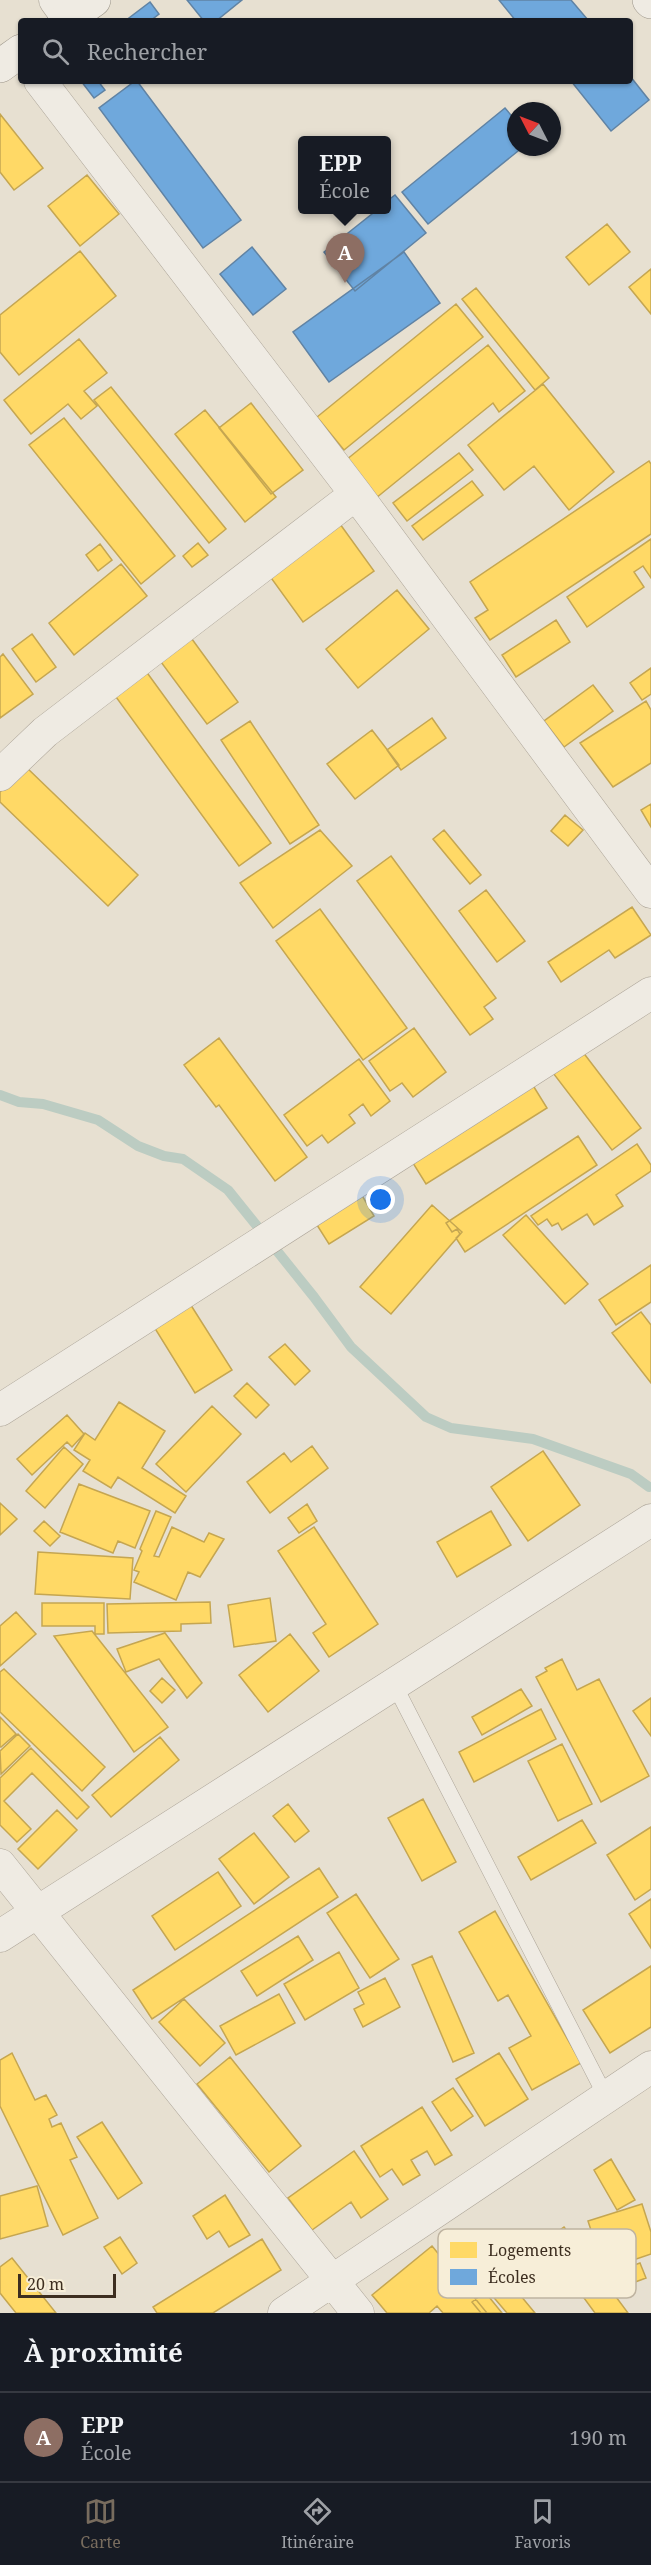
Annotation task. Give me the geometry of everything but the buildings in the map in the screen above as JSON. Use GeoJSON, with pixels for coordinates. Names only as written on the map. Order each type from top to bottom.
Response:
{"type":"FeatureCollection","features":[{"type":"Feature","properties":{"kind":"street"},"geometry":{"type":"LineString","coordinates":[[42,84],[356,494],[651,892]]}},
{"type":"Feature","properties":{"kind":"street"},"geometry":{"type":"LineString","coordinates":[[0,775],[45,732],[356,494]]}},
{"type":"Feature","properties":{"kind":"street"},"geometry":{"type":"LineString","coordinates":[[0,1410],[651,993]]}},
{"type":"Feature","properties":{"kind":"street"},"geometry":{"type":"LineString","coordinates":[[0,1936],[651,1520]]}},
{"type":"Feature","properties":{"kind":"street"},"geometry":{"type":"LineString","coordinates":[[0,1865],[358,2313]]}},
{"type":"Feature","properties":{"kind":"street"},"geometry":{"type":"LineString","coordinates":[[284,2313],[651,2067]]}},
{"type":"Feature","properties":{"kind":"lane"},"geometry":{"type":"LineString","coordinates":[[394,1684],[606,2097]]}},
{"type":"Feature","properties":{"kind":"waterway"},"geometry":{"type":"LineString","coordinates":[[0,1095],[19,1102],[43,1104],[98,1120],[138,1146],[164,1156],[183,1159],[228,1190],[351,1347],[426,1417],[451,1428],[533,1439],[631,1474],[649,1487]]}},
{"type":"Feature","properties":{"kind":"place","name":"EPP"},"geometry":{"type":"Point","coordinates":[345,283]}}]}
